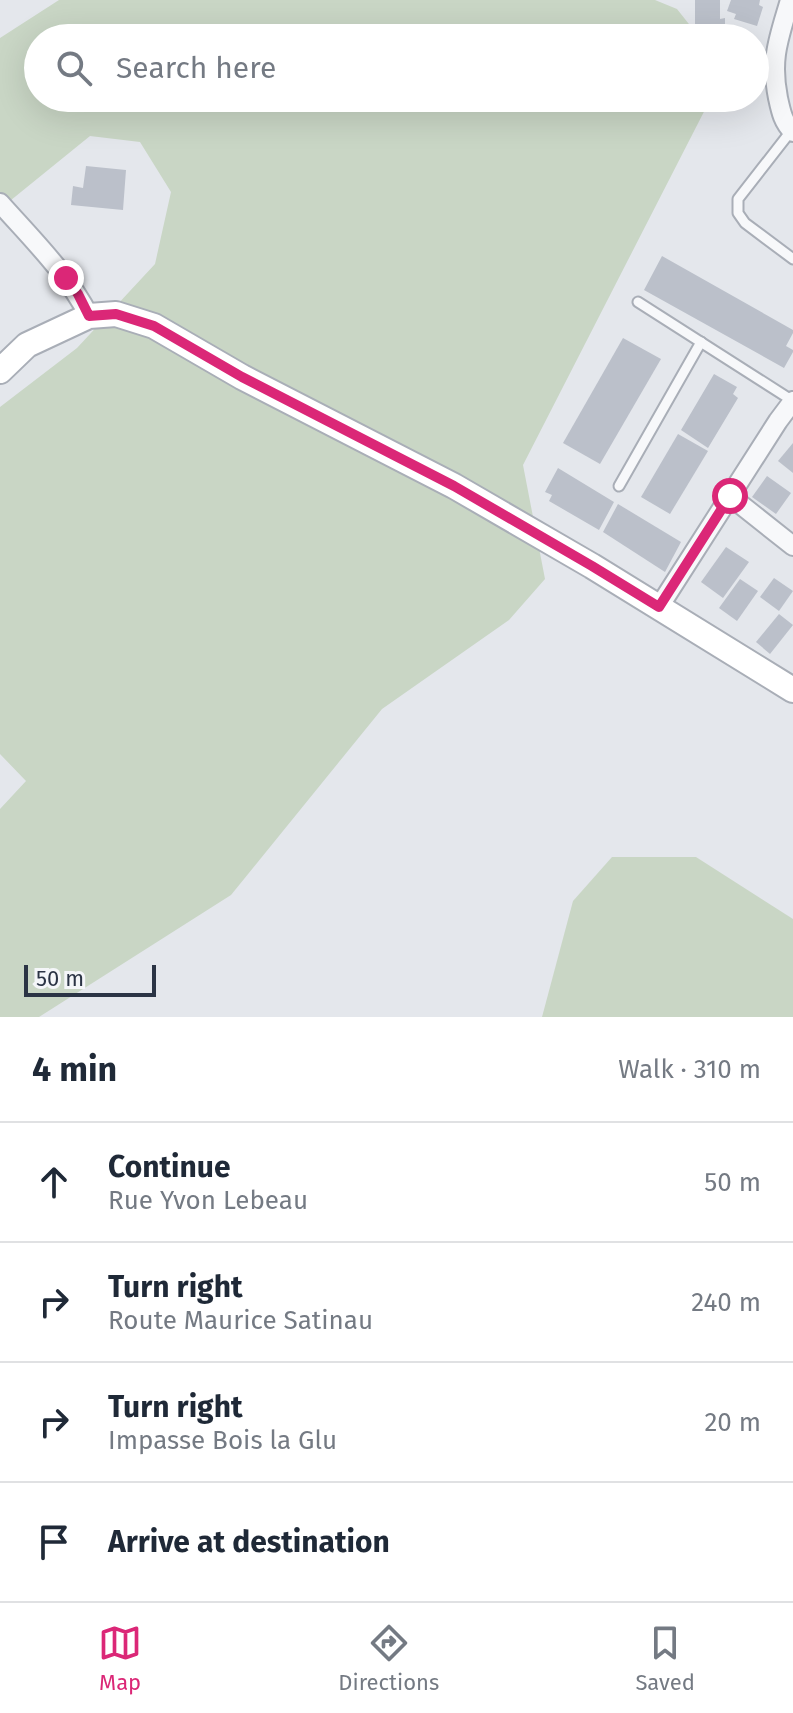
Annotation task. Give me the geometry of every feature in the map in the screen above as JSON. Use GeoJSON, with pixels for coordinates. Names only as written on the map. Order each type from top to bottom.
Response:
{"type":"FeatureCollection","features":[{"type":"Feature","properties":{"kind":"main road"},"geometry":{"type":"LineString","coordinates":[[0,371],[27,345],[89,316],[116,314],[154,326],[242,377],[454,486],[592,566],[793,690]]}},
{"type":"Feature","properties":{"kind":"street"},"geometry":{"type":"LineString","coordinates":[[790,0],[788,24],[775,54],[774,76],[783,120],[792,131]]}},
{"type":"Feature","properties":{"kind":"street"},"geometry":{"type":"LineString","coordinates":[[0,203],[66,278],[89,316]]}},
{"type":"Feature","properties":{"kind":"street"},"geometry":{"type":"LineString","coordinates":[[659,607],[730,496],[786,427],[793,401]]}},
{"type":"Feature","properties":{"kind":"street"},"geometry":{"type":"LineString","coordinates":[[730,496],[793,546]]}},
{"type":"Feature","properties":{"kind":"lane"},"geometry":{"type":"LineString","coordinates":[[792,131],[738,199],[738,213],[745,223],[793,259]]}},
{"type":"Feature","properties":{"kind":"lane"},"geometry":{"type":"LineString","coordinates":[[638,302],[793,401]]}},
{"type":"Feature","properties":{"kind":"lane"},"geometry":{"type":"LineString","coordinates":[[619,486],[701,342]]}},
{"type":"Feature","properties":{"kind":"green space"},"geometry":{"type":"Polygon","coordinates":[[[59,0],[655,0],[677,9],[689,24],[24,24],[24,112],[704,112],[523,465],[545,579],[509,620],[382,709],[231,895],[39,1017],[0,1017],[0,809],[26,781],[0,754],[0,407],[77,348],[155,264],[171,192],[140,142],[90,136],[0,209],[0,38],[59,0]]]}},
{"type":"Feature","properties":{"kind":"green space"},"geometry":{"type":"Polygon","coordinates":[[[612,857],[696,857],[793,919],[793,1017],[542,1017],[573,901],[612,857]]]}},
{"type":"Feature","properties":{"kind":"building"},"geometry":{"type":"Polygon","coordinates":[[[695,0],[720,0],[720,19],[725,18],[725,24],[695,24],[695,0]]]}},
{"type":"Feature","properties":{"kind":"building"},"geometry":{"type":"Polygon","coordinates":[[[731,0],[760,0],[759,5],[763,7],[758,24],[734,19],[736,14],[727,11],[731,0]]]}},
{"type":"Feature","properties":{"kind":"building"},"geometry":{"type":"Polygon","coordinates":[[[86,166],[126,170],[123,210],[71,205],[73,186],[83,188],[86,166]]]}},
{"type":"Feature","properties":{"kind":"building"},"geometry":{"type":"Polygon","coordinates":[[[662,256],[793,330],[786,346],[793,352],[784,368],[644,290],[662,256]]]}},
{"type":"Feature","properties":{"kind":"building"},"geometry":{"type":"Polygon","coordinates":[[[623,338],[661,359],[600,464],[563,443],[623,338]]]}},
{"type":"Feature","properties":{"kind":"building"},"geometry":{"type":"Polygon","coordinates":[[[714,374],[737,387],[733,394],[738,398],[708,448],[681,430],[714,374]]]}},
{"type":"Feature","properties":{"kind":"building"},"geometry":{"type":"Polygon","coordinates":[[[678,434],[708,451],[670,514],[641,497],[678,434]]]}},
{"type":"Feature","properties":{"kind":"building"},"geometry":{"type":"Polygon","coordinates":[[[793,443],[793,473],[778,461],[793,443]]]}},
{"type":"Feature","properties":{"kind":"building"},"geometry":{"type":"Polygon","coordinates":[[[558,468],[614,502],[599,530],[549,501],[552,495],[545,492],[558,468]]]}},
{"type":"Feature","properties":{"kind":"building"},"geometry":{"type":"Polygon","coordinates":[[[767,476],[791,493],[776,514],[752,497],[767,476]]]}},
{"type":"Feature","properties":{"kind":"building"},"geometry":{"type":"Polygon","coordinates":[[[618,504],[681,542],[665,572],[603,532],[618,504]]]}},
{"type":"Feature","properties":{"kind":"building"},"geometry":{"type":"Polygon","coordinates":[[[726,547],[749,562],[723,598],[701,582],[726,547]]]}},
{"type":"Feature","properties":{"kind":"building"},"geometry":{"type":"Polygon","coordinates":[[[774,578],[793,591],[779,611],[760,597],[774,578]]]}},
{"type":"Feature","properties":{"kind":"building"},"geometry":{"type":"Polygon","coordinates":[[[740,579],[758,591],[737,621],[719,608],[740,579]]]}},
{"type":"Feature","properties":{"kind":"building"},"geometry":{"type":"Polygon","coordinates":[[[779,614],[793,625],[770,654],[756,642],[779,614]]]}},
{"type":"Feature","properties":{"kind":"route"},"geometry":{"type":"LineString","coordinates":[[66,278],[89,316],[116,314],[154,326],[242,377],[454,486],[659,607],[730,496]]}}]}
